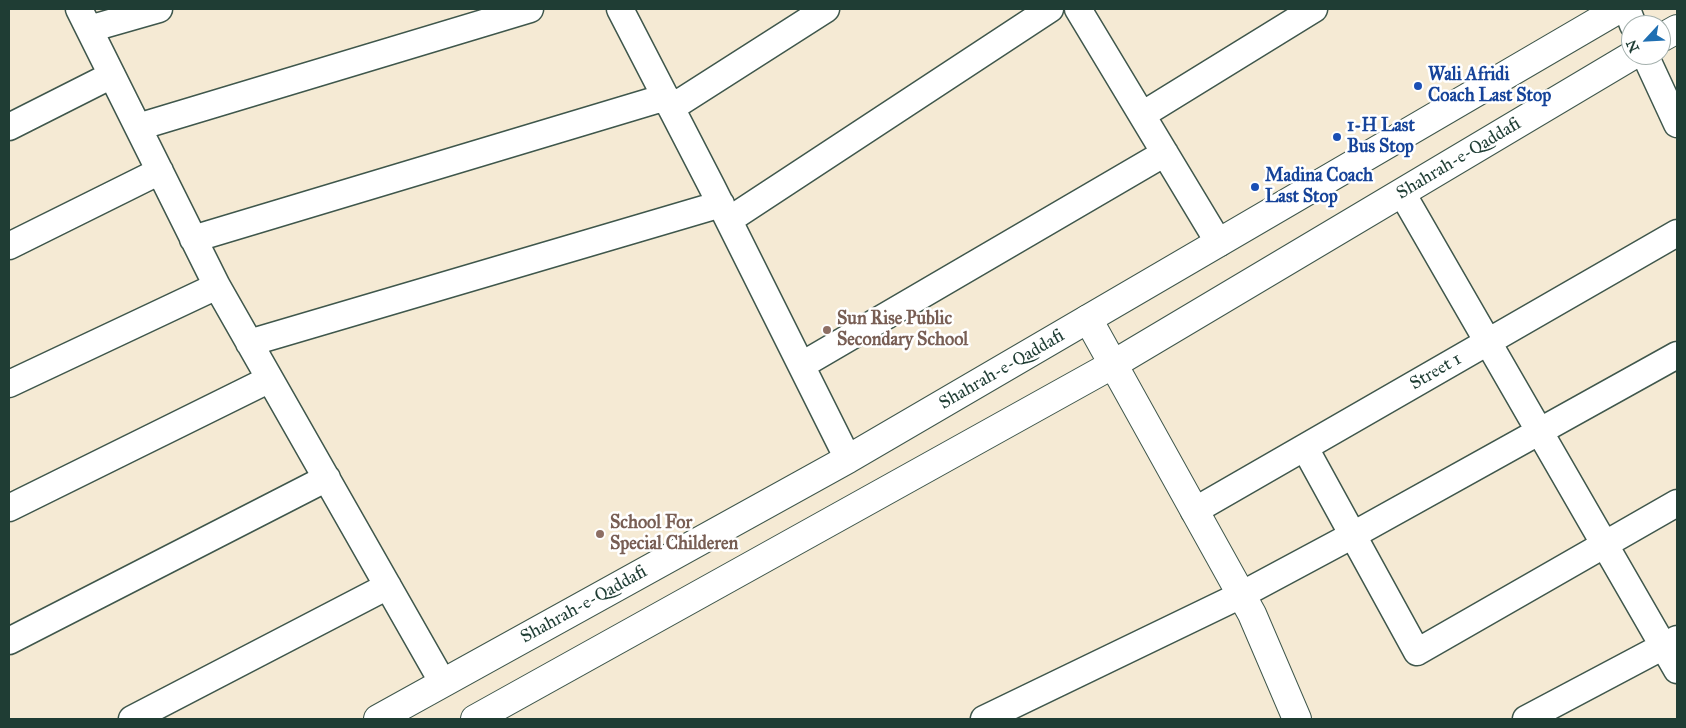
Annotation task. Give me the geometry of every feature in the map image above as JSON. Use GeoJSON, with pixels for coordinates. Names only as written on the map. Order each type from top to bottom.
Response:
{"type":"FeatureCollection","features":[{"type":"Feature","properties":{"kind":"main road","name":"Shahrah-e-Qaddafi"},"geometry":{"type":"LineString","coordinates":[[378,719],[848,459],[1619,9]]}},
{"type":"Feature","properties":{"kind":"main road","name":"Shahrah-e-Qaddafi"},"geometry":{"type":"LineString","coordinates":[[475,719],[1112,365],[1621,62]]}},
{"type":"Feature","properties":{"kind":"main road"},"geometry":{"type":"LineString","coordinates":[[1088,319],[1252,614],[1297,719]]}},
{"type":"Feature","properties":{"kind":"street"},"geometry":{"type":"LineString","coordinates":[[159,9],[84,19],[217,286],[443,683]]}},
{"type":"Feature","properties":{"kind":"street"},"geometry":{"type":"LineString","coordinates":[[138,127],[530,9]]}},
{"type":"Feature","properties":{"kind":"street"},"geometry":{"type":"LineString","coordinates":[[620,9],[725,212],[848,459]]}},
{"type":"Feature","properties":{"kind":"street"},"geometry":{"type":"LineString","coordinates":[[194,239],[669,102],[826,9]]}},
{"type":"Feature","properties":{"kind":"street"},"geometry":{"type":"LineString","coordinates":[[249,343],[725,212],[1050,9]]}},
{"type":"Feature","properties":{"kind":"street"},"geometry":{"type":"LineString","coordinates":[[1078,9],[1219,243]]}},
{"type":"Feature","properties":{"kind":"street"},"geometry":{"type":"LineString","coordinates":[[1142,115],[1314,9]]}},
{"type":"Feature","properties":{"kind":"street"},"geometry":{"type":"LineString","coordinates":[[1650,65],[1677,124]]}},
{"type":"Feature","properties":{"kind":"street"},"geometry":{"type":"LineString","coordinates":[[9,127],[112,75]]}},
{"type":"Feature","properties":{"kind":"street"},"geometry":{"type":"LineString","coordinates":[[802,365],[1165,153]]}},
{"type":"Feature","properties":{"kind":"street"},"geometry":{"type":"LineString","coordinates":[[9,246],[160,171]]}},
{"type":"Feature","properties":{"kind":"street"},"geometry":{"type":"LineString","coordinates":[[1402,193],[1605,544],[1670,643],[1677,670]]}},
{"type":"Feature","properties":{"kind":"street","name":"Street 1"},"geometry":{"type":"LineString","coordinates":[[1194,511],[1677,234]]}},
{"type":"Feature","properties":{"kind":"street"},"geometry":{"type":"LineString","coordinates":[[9,384],[217,286]]}},
{"type":"Feature","properties":{"kind":"street"},"geometry":{"type":"LineString","coordinates":[[984,719],[1241,595],[1677,355]]}},
{"type":"Feature","properties":{"kind":"street"},"geometry":{"type":"LineString","coordinates":[[9,508],[270,379]]}},
{"type":"Feature","properties":{"kind":"street"},"geometry":{"type":"LineString","coordinates":[[1305,448],[1416,652],[1677,503]]}},
{"type":"Feature","properties":{"kind":"street"},"geometry":{"type":"LineString","coordinates":[[9,641],[327,478]]}},
{"type":"Feature","properties":{"kind":"street"},"geometry":{"type":"LineString","coordinates":[[132,719],[388,586]]}},
{"type":"Feature","properties":{"kind":"street"},"geometry":{"type":"LineString","coordinates":[[1526,719],[1670,643]]}},
{"type":"Feature","properties":{"kind":"place","name":"Wali Afridi Coach Last Stop"},"geometry":{"type":"Point","coordinates":[1418,86]}},
{"type":"Feature","properties":{"kind":"place","name":"1-H Last Bus Stop"},"geometry":{"type":"Point","coordinates":[1337,137]}},
{"type":"Feature","properties":{"kind":"place","name":"Madina Coach Last Stop"},"geometry":{"type":"Point","coordinates":[1255,187]}},
{"type":"Feature","properties":{"kind":"place","name":"Sun Rise Public Secondary School"},"geometry":{"type":"Point","coordinates":[827,330]}},
{"type":"Feature","properties":{"kind":"place","name":"School For Special Childeren"},"geometry":{"type":"Point","coordinates":[600,534]}}]}
